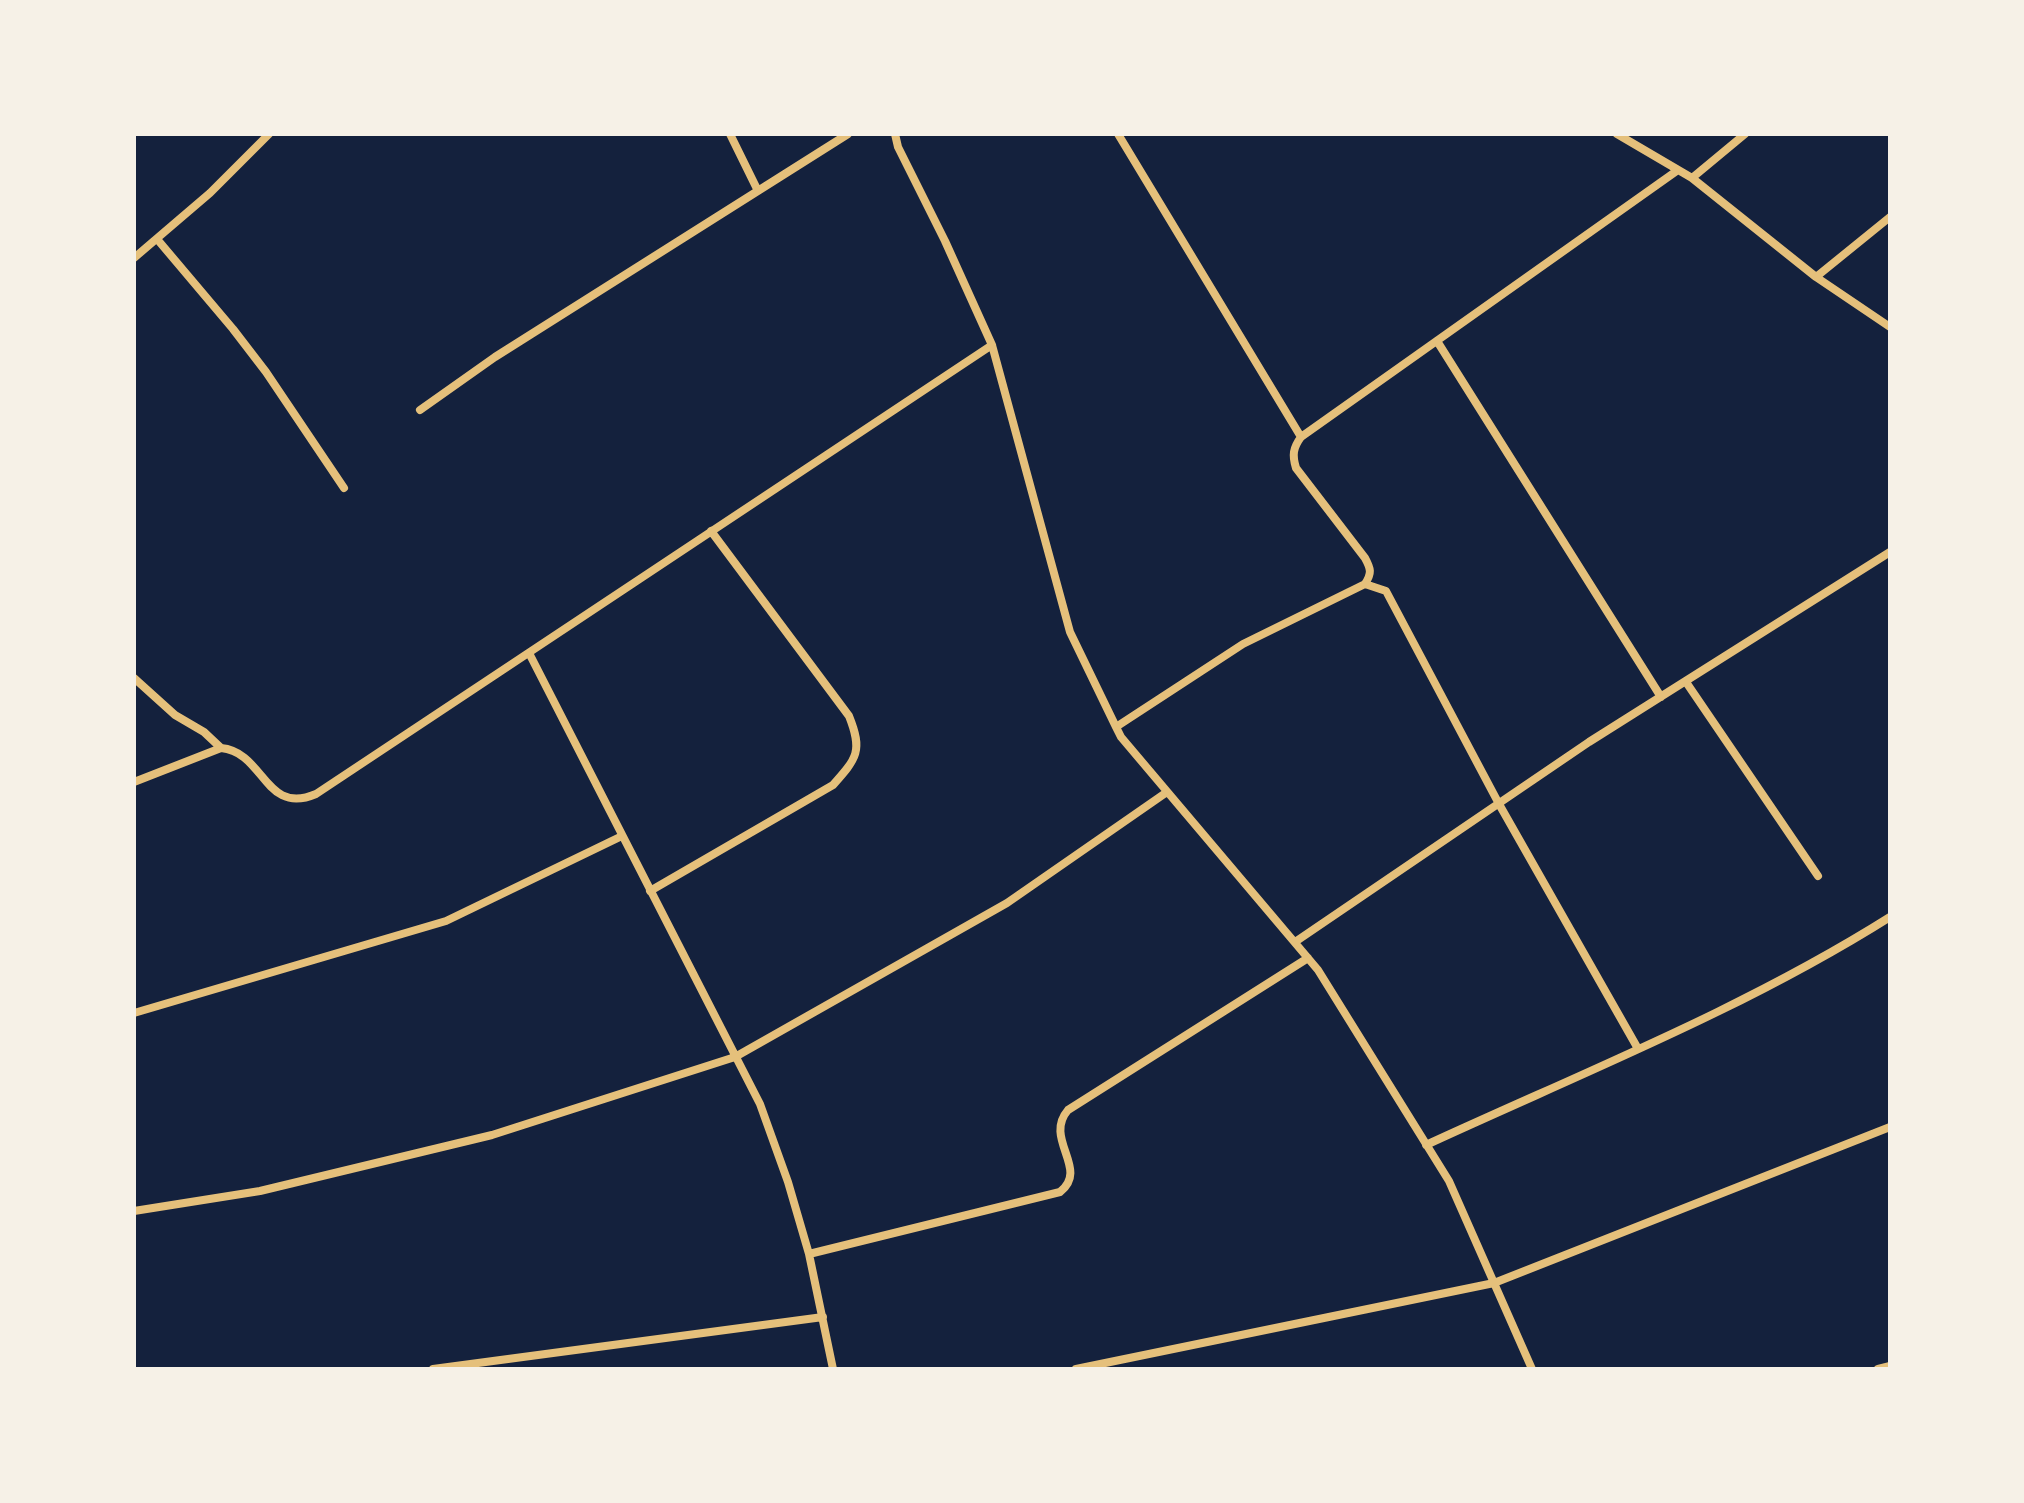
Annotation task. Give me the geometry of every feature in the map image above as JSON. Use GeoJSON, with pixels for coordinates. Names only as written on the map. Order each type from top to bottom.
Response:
{"type":"FeatureCollection","features":[{"type":"Feature","properties":{"kind":"street"},"geometry":{"type":"LineString","coordinates":[[134,258],[210,193],[269,134]]}},
{"type":"Feature","properties":{"kind":"street"},"geometry":{"type":"LineString","coordinates":[[730,134],[758,191]]}},
{"type":"Feature","properties":{"kind":"street"},"geometry":{"type":"LineString","coordinates":[[420,410],[495,357],[848,134]]}},
{"type":"Feature","properties":{"kind":"street"},"geometry":{"type":"LineString","coordinates":[[895,134],[898,147],[992,345],[1070,632],[1121,737],[1308,958],[1449,1181],[1532,1369]]}},
{"type":"Feature","properties":{"kind":"street"},"geometry":{"type":"LineString","coordinates":[[1118,134],[1301,437]]}},
{"type":"Feature","properties":{"kind":"street"},"geometry":{"type":"LineString","coordinates":[[1617,134],[1692,178],[1816,277],[1890,327]]}},
{"type":"Feature","properties":{"kind":"street"},"geometry":{"type":"LineString","coordinates":[[1692,178],[1745,134]]}},
{"type":"Feature","properties":{"kind":"street"},"geometry":{"type":"LineString","coordinates":[[1116,727],[1243,644],[1365,584],[1371,568],[1296,468],[1294,447],[1301,437],[1678,170]]}},
{"type":"Feature","properties":{"kind":"street"},"geometry":{"type":"LineString","coordinates":[[1816,277],[1890,217]]}},
{"type":"Feature","properties":{"kind":"street"},"geometry":{"type":"LineString","coordinates":[[157,239],[266,372],[344,488]]}},
{"type":"Feature","properties":{"kind":"street"},"geometry":{"type":"LineString","coordinates":[[1437,341],[1661,697]]}},
{"type":"Feature","properties":{"kind":"street"},"geometry":{"type":"LineString","coordinates":[[134,782],[221,748],[235,750],[244,757],[280,795],[293,801],[304,799],[365,762],[992,345]]}},
{"type":"Feature","properties":{"kind":"street"},"geometry":{"type":"LineString","coordinates":[[650,891],[833,785],[848,769],[856,754],[858,739],[849,716],[711,531]]}},
{"type":"Feature","properties":{"kind":"street"},"geometry":{"type":"LineString","coordinates":[[1295,942],[1589,742],[1890,552]]}},
{"type":"Feature","properties":{"kind":"street"},"geometry":{"type":"LineString","coordinates":[[1365,584],[1386,591],[1499,804],[1637,1047]]}},
{"type":"Feature","properties":{"kind":"street"},"geometry":{"type":"LineString","coordinates":[[529,653],[760,1104],[809,1254],[833,1369]]}},
{"type":"Feature","properties":{"kind":"street"},"geometry":{"type":"LineString","coordinates":[[134,678],[175,715],[204,732],[221,748]]}},
{"type":"Feature","properties":{"kind":"street"},"geometry":{"type":"LineString","coordinates":[[1686,682],[1818,876]]}},
{"type":"Feature","properties":{"kind":"street"},"geometry":{"type":"LineString","coordinates":[[134,1211],[260,1191],[492,1135],[735,1057],[1007,903],[1167,792]]}},
{"type":"Feature","properties":{"kind":"street"},"geometry":{"type":"LineString","coordinates":[[134,1013],[446,921],[622,836]]}},
{"type":"Feature","properties":{"kind":"street"},"geometry":{"type":"LineString","coordinates":[[1426,1145],[1764,989],[1841,948],[1890,917]]}},
{"type":"Feature","properties":{"kind":"street"},"geometry":{"type":"LineString","coordinates":[[809,1254],[1060,1192],[1071,1180],[1072,1172],[1059,1132],[1060,1123],[1068,1110],[1308,958]]}},
{"type":"Feature","properties":{"kind":"street"},"geometry":{"type":"LineString","coordinates":[[1076,1369],[1494,1283],[1890,1127]]}},
{"type":"Feature","properties":{"kind":"street"},"geometry":{"type":"LineString","coordinates":[[433,1369],[823,1317]]}},
{"type":"Feature","properties":{"kind":"street"},"geometry":{"type":"LineString","coordinates":[[1878,1369],[1890,1366]]}}]}
